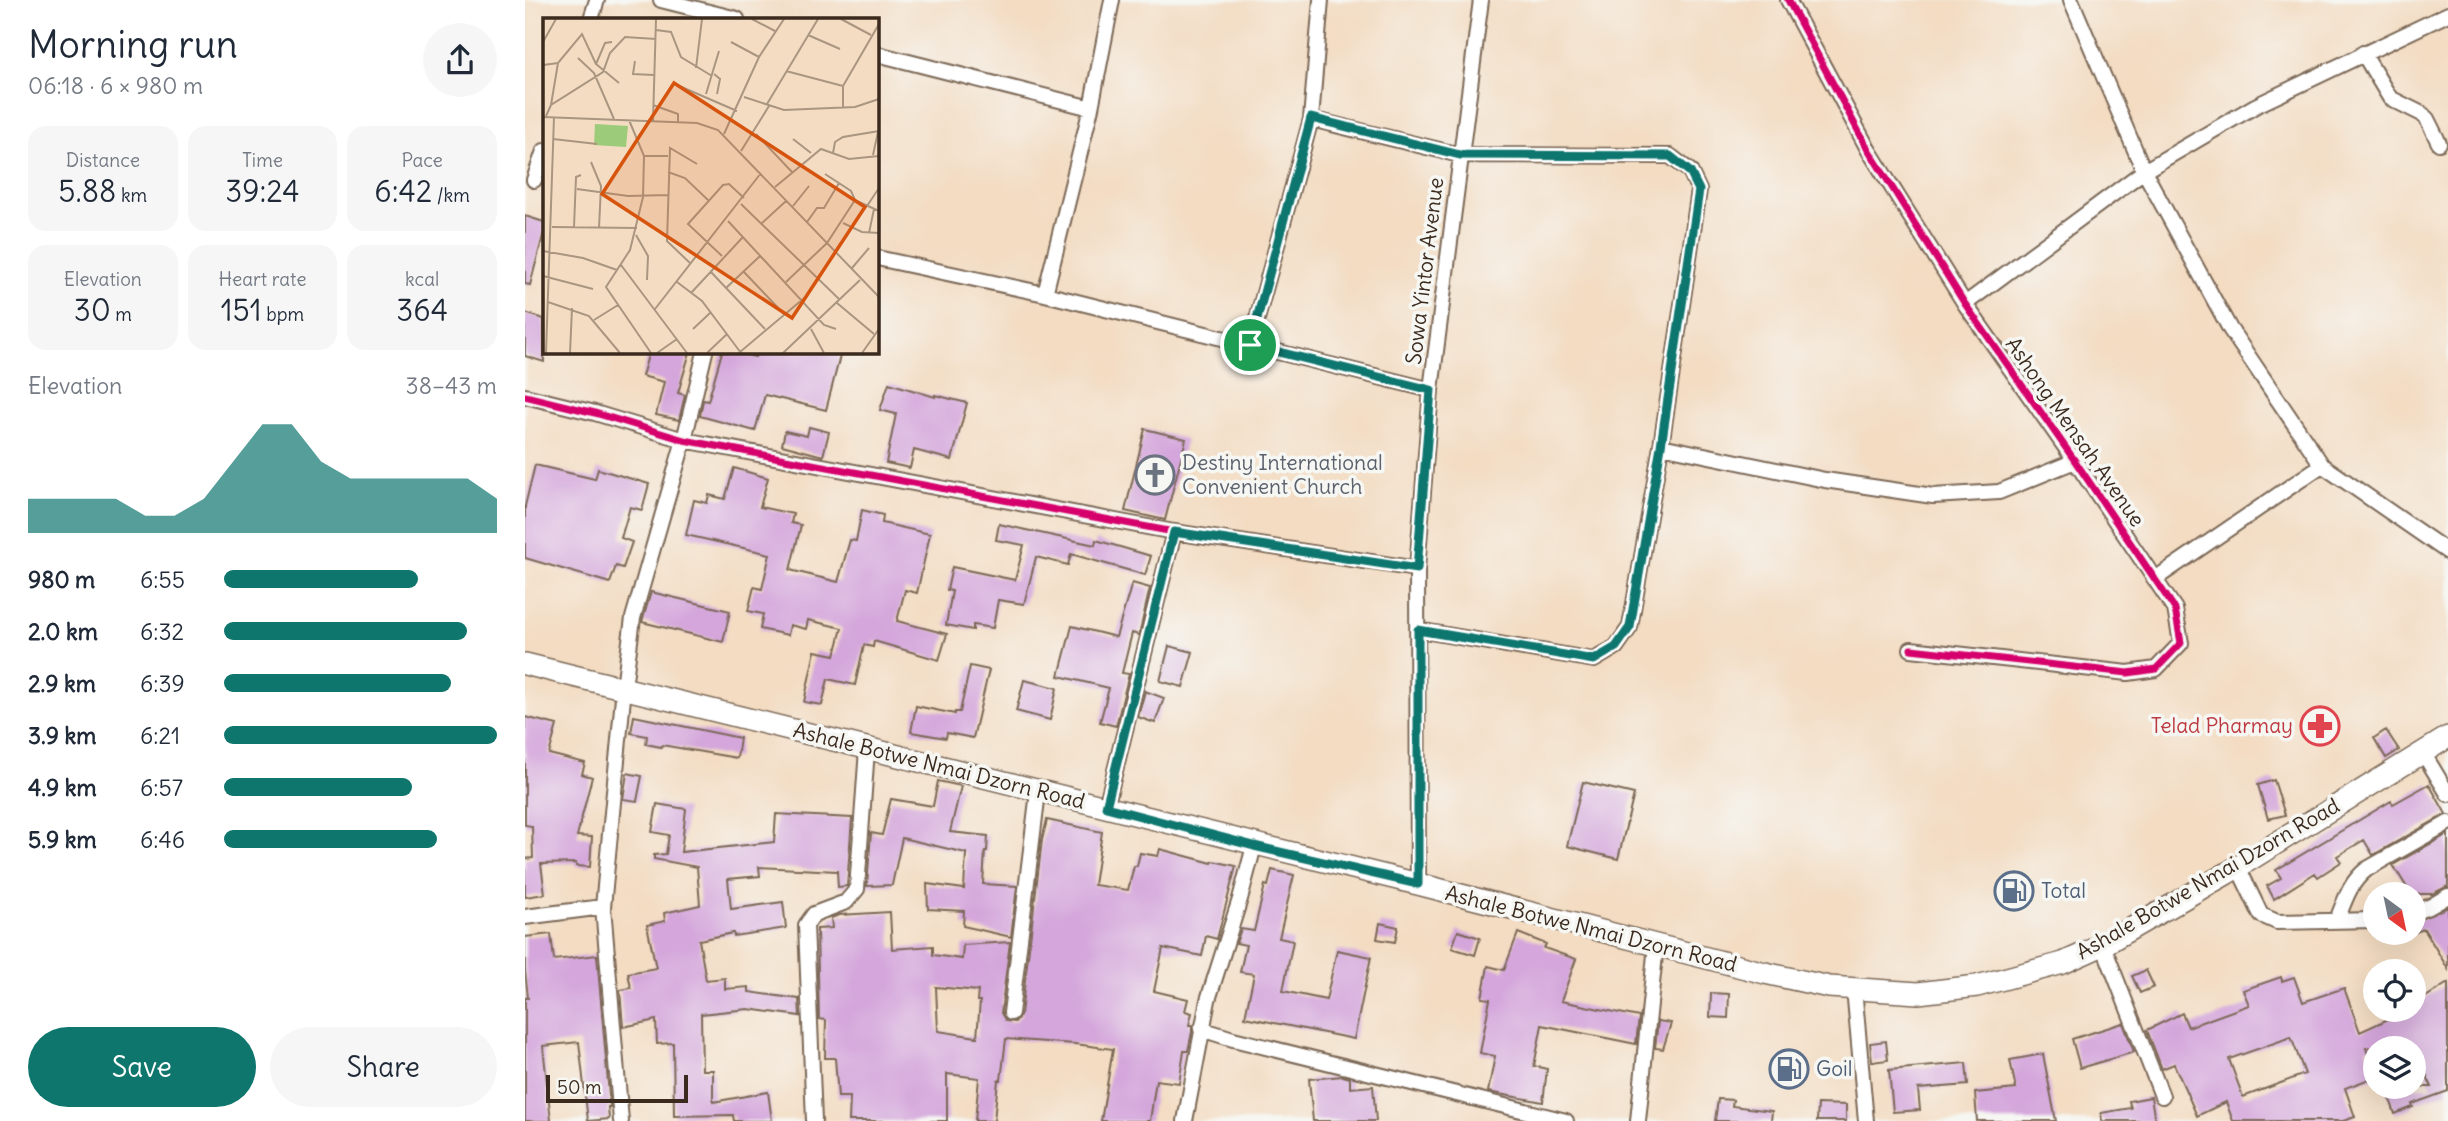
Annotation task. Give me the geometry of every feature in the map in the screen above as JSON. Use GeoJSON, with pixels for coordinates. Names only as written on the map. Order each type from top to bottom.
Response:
{"type":"FeatureCollection","features":[{"type":"Feature","properties":{"kind":"main road","name":"Ashale Botwe Nmai Dzorn Road"},"geometry":{"type":"LineString","coordinates":[[525,664],[1254,846],[1418,884],[1765,973],[1829,987],[1918,993],[1963,989],[2063,963],[2103,945],[2448,737]]}},
{"type":"Feature","properties":{"kind":"street"},"geometry":{"type":"LineString","coordinates":[[591,18],[597,0]]}},
{"type":"Feature","properties":{"kind":"street"},"geometry":{"type":"LineString","coordinates":[[660,0],[733,18]]}},
{"type":"Feature","properties":{"kind":"street"},"geometry":{"type":"LineString","coordinates":[[1045,293],[1091,108],[1112,0]]}},
{"type":"Feature","properties":{"kind":"street"},"geometry":{"type":"LineString","coordinates":[[1250,345],[1311,118],[1321,0]]}},
{"type":"Feature","properties":{"kind":"street","name":"Sowa Yintor Avenue"},"geometry":{"type":"LineString","coordinates":[[1418,884],[1417,569],[1431,390],[1481,0]]}},
{"type":"Feature","properties":{"kind":"street","name":"Ashong Mensah Avenue"},"geometry":{"type":"LineString","coordinates":[[1788,0],[1868,149],[1965,304],[2175,609],[2181,643],[2156,669],[2128,673],[1911,649]]}},
{"type":"Feature","properties":{"kind":"street"},"geometry":{"type":"LineString","coordinates":[[2071,0],[2144,171],[2230,329],[2322,465],[2448,552]]}},
{"type":"Feature","properties":{"kind":"street"},"geometry":{"type":"LineString","coordinates":[[1965,304],[2144,171],[2255,106],[2448,14]]}},
{"type":"Feature","properties":{"kind":"street"},"geometry":{"type":"LineString","coordinates":[[2363,53],[2390,98],[2422,114],[2439,143]]}},
{"type":"Feature","properties":{"kind":"street"},"geometry":{"type":"LineString","coordinates":[[879,55],[1091,108]]}},
{"type":"Feature","properties":{"kind":"street"},"geometry":{"type":"LineString","coordinates":[[1311,118],[1460,155],[1670,156],[1690,172],[1699,190],[1661,446],[1630,627],[1616,647],[1594,660],[1418,630]]}},
{"type":"Feature","properties":{"kind":"street"},"geometry":{"type":"LineString","coordinates":[[534,180],[543,154]]}},
{"type":"Feature","properties":{"kind":"street"},"geometry":{"type":"LineString","coordinates":[[879,258],[1045,293],[1431,390]]}},
{"type":"Feature","properties":{"kind":"street"},"geometry":{"type":"LineString","coordinates":[[621,1121],[604,906],[624,687],[633,618],[684,440],[705,354]]}},
{"type":"Feature","properties":{"kind":"street"},"geometry":{"type":"LineString","coordinates":[[525,396],[595,413],[684,440],[1174,532],[1417,569]]}},
{"type":"Feature","properties":{"kind":"street"},"geometry":{"type":"LineString","coordinates":[[1661,446],[1825,480],[1933,496],[1999,492],[2075,461]]}},
{"type":"Feature","properties":{"kind":"street"},"geometry":{"type":"LineString","coordinates":[[2155,579],[2322,465]]}},
{"type":"Feature","properties":{"kind":"street"},"geometry":{"type":"LineString","coordinates":[[1106,807],[1174,532]]}},
{"type":"Feature","properties":{"kind":"street"},"geometry":{"type":"LineString","coordinates":[[814,1121],[806,925],[814,914],[846,902],[857,889],[867,749]]}},
{"type":"Feature","properties":{"kind":"street"},"geometry":{"type":"LineString","coordinates":[[2422,751],[2448,794]]}},
{"type":"Feature","properties":{"kind":"street"},"geometry":{"type":"LineString","coordinates":[[1011,1013],[1038,792]]}},
{"type":"Feature","properties":{"kind":"street"},"geometry":{"type":"LineString","coordinates":[[2337,920],[2350,885],[2357,877],[2448,823]]}},
{"type":"Feature","properties":{"kind":"street"},"geometry":{"type":"LineString","coordinates":[[1185,1121],[1201,1029],[1254,846]]}},
{"type":"Feature","properties":{"kind":"street"},"geometry":{"type":"LineString","coordinates":[[2238,866],[2261,915],[2269,919],[2277,922],[2363,920]]}},
{"type":"Feature","properties":{"kind":"street"},"geometry":{"type":"LineString","coordinates":[[2426,908],[2448,897]]}},
{"type":"Feature","properties":{"kind":"street"},"geometry":{"type":"LineString","coordinates":[[525,917],[604,906]]}},
{"type":"Feature","properties":{"kind":"street"},"geometry":{"type":"LineString","coordinates":[[1638,1121],[1656,945]]}},
{"type":"Feature","properties":{"kind":"street"},"geometry":{"type":"LineString","coordinates":[[2103,945],[2162,1096]]}},
{"type":"Feature","properties":{"kind":"street"},"geometry":{"type":"LineString","coordinates":[[1854,988],[1866,1121]]}},
{"type":"Feature","properties":{"kind":"street"},"geometry":{"type":"LineString","coordinates":[[1201,1029],[1233,1040],[1566,1121]]}},
{"type":"Feature","properties":{"kind":"building"},"geometry":{"type":"Polygon","coordinates":[[[525,216],[543,222],[543,236],[530,285],[525,284],[525,216]]]}},
{"type":"Feature","properties":{"kind":"building"},"geometry":{"type":"Polygon","coordinates":[[[525,313],[543,319],[544,362],[525,356],[525,313]]]}},
{"type":"Feature","properties":{"kind":"building"},"geometry":{"type":"Polygon","coordinates":[[[648,354],[689,354],[678,393],[685,395],[679,420],[656,415],[664,382],[642,376],[648,354]]]}},
{"type":"Feature","properties":{"kind":"building"},"geometry":{"type":"Polygon","coordinates":[[[721,354],[755,357],[756,354],[840,354],[826,410],[765,395],[755,431],[700,416],[703,400],[708,401],[721,354]]]}},
{"type":"Feature","properties":{"kind":"building"},"geometry":{"type":"Polygon","coordinates":[[[889,383],[935,397],[967,403],[952,460],[914,450],[910,468],[886,463],[896,414],[880,410],[889,383]]]}},
{"type":"Feature","properties":{"kind":"building"},"geometry":{"type":"Polygon","coordinates":[[[809,427],[829,432],[823,456],[782,445],[785,431],[807,436],[809,427]]]}},
{"type":"Feature","properties":{"kind":"building","name":"Destiny International Convenient Church"},"geometry":{"type":"Polygon","coordinates":[[[1145,429],[1186,439],[1165,520],[1125,511],[1145,429]]]}},
{"type":"Feature","properties":{"kind":"building"},"geometry":{"type":"Polygon","coordinates":[[[535,465],[595,479],[598,469],[649,484],[642,510],[630,507],[621,538],[632,542],[623,568],[616,566],[610,583],[525,558],[525,506],[535,465]]]}},
{"type":"Feature","properties":{"kind":"building"},"geometry":{"type":"Polygon","coordinates":[[[734,468],[768,478],[760,507],[793,514],[791,523],[801,525],[790,570],[838,582],[850,540],[856,541],[862,510],[883,515],[882,523],[930,534],[917,593],[905,590],[897,621],[947,634],[939,660],[874,641],[873,647],[864,645],[855,685],[828,679],[822,705],[804,702],[815,651],[835,655],[842,628],[808,620],[806,629],[790,625],[788,635],[760,629],[763,614],[748,611],[754,587],[762,589],[770,554],[686,535],[694,500],[707,503],[709,495],[725,499],[734,468]]]}},
{"type":"Feature","properties":{"kind":"building"},"geometry":{"type":"Polygon","coordinates":[[[999,524],[1095,545],[1096,540],[1151,556],[1145,575],[1071,554],[1068,565],[1036,557],[1024,604],[998,600],[993,628],[973,625],[973,630],[946,625],[952,591],[947,590],[952,567],[1015,580],[1024,545],[996,540],[999,524]]]}},
{"type":"Feature","properties":{"kind":"building"},"geometry":{"type":"Polygon","coordinates":[[[1132,583],[1150,588],[1139,635],[1132,633],[1122,673],[1129,674],[1116,726],[1100,722],[1109,688],[1059,676],[1072,626],[1116,637],[1132,583]]]}},
{"type":"Feature","properties":{"kind":"building"},"geometry":{"type":"Polygon","coordinates":[[[651,592],[730,611],[723,642],[642,622],[651,592]]]}},
{"type":"Feature","properties":{"kind":"building"},"geometry":{"type":"Polygon","coordinates":[[[1169,646],[1193,652],[1183,687],[1160,681],[1169,646]]]}},
{"type":"Feature","properties":{"kind":"building"},"geometry":{"type":"Polygon","coordinates":[[[970,666],[989,670],[973,738],[947,733],[946,738],[911,732],[916,706],[955,714],[960,712],[970,666]]]}},
{"type":"Feature","properties":{"kind":"building"},"geometry":{"type":"Polygon","coordinates":[[[1024,680],[1057,688],[1050,720],[1016,711],[1024,680]]]}},
{"type":"Feature","properties":{"kind":"building"},"geometry":{"type":"Polygon","coordinates":[[[1145,691],[1164,698],[1155,723],[1138,717],[1145,691]]]}},
{"type":"Feature","properties":{"kind":"building"},"geometry":{"type":"Polygon","coordinates":[[[634,716],[740,738],[737,758],[646,744],[647,736],[631,733],[634,716]]]}},
{"type":"Feature","properties":{"kind":"building"},"geometry":{"type":"Polygon","coordinates":[[[525,717],[557,725],[549,754],[585,763],[582,774],[592,777],[577,836],[592,837],[590,867],[576,866],[576,863],[541,864],[545,894],[525,897],[525,859],[533,858],[532,826],[525,825],[525,717]]]}},
{"type":"Feature","properties":{"kind":"building"},"geometry":{"type":"Polygon","coordinates":[[[2386,730],[2399,750],[2386,758],[2374,738],[2386,730]]]}},
{"type":"Feature","properties":{"kind":"building"},"geometry":{"type":"Polygon","coordinates":[[[627,773],[642,776],[637,801],[623,799],[627,773]]]}},
{"type":"Feature","properties":{"kind":"building"},"geometry":{"type":"Polygon","coordinates":[[[2274,780],[2285,815],[2268,819],[2258,785],[2274,780]]]}},
{"type":"Feature","properties":{"kind":"building"},"geometry":{"type":"Polygon","coordinates":[[[938,781],[961,786],[950,832],[988,836],[983,884],[1017,886],[1011,937],[963,926],[964,911],[928,909],[927,884],[964,889],[966,853],[902,838],[892,885],[867,886],[871,833],[882,835],[891,799],[933,806],[938,781]]]}},
{"type":"Feature","properties":{"kind":"building"},"geometry":{"type":"Polygon","coordinates":[[[1583,782],[1634,794],[1618,859],[1567,846],[1583,782]]]}},
{"type":"Feature","properties":{"kind":"building"},"geometry":{"type":"Polygon","coordinates":[[[2429,784],[2446,814],[2373,855],[2364,840],[2337,856],[2341,862],[2318,877],[2315,873],[2274,899],[2267,886],[2281,878],[2276,870],[2391,801],[2393,804],[2429,784]]]}},
{"type":"Feature","properties":{"kind":"building"},"geometry":{"type":"Polygon","coordinates":[[[657,804],[686,809],[681,852],[774,842],[776,814],[852,818],[847,886],[838,887],[837,871],[759,867],[760,876],[728,879],[731,909],[783,902],[786,928],[734,936],[733,933],[699,940],[706,980],[725,978],[725,989],[749,987],[749,992],[799,999],[800,1016],[748,1009],[701,1014],[702,1070],[713,1070],[713,1102],[768,1092],[772,1121],[734,1121],[733,1115],[674,1116],[673,1043],[657,1044],[656,1020],[623,1027],[620,990],[631,988],[628,973],[656,968],[647,925],[665,921],[664,913],[700,905],[697,867],[654,859],[654,855],[666,854],[669,835],[652,832],[657,804]]]}},
{"type":"Feature","properties":{"kind":"building"},"geometry":{"type":"Polygon","coordinates":[[[1047,820],[1102,832],[1094,885],[1128,890],[1140,853],[1158,856],[1160,849],[1212,863],[1213,861],[1236,866],[1217,939],[1206,936],[1202,956],[1163,948],[1154,991],[1188,999],[1185,1011],[1192,1013],[1189,1025],[1192,1025],[1192,1032],[1188,1051],[1184,1051],[1179,1083],[1156,1080],[1150,1121],[1101,1121],[1113,1049],[1006,1039],[994,1121],[975,1121],[979,1078],[947,1074],[947,1121],[849,1121],[850,1097],[838,1097],[835,1058],[825,1058],[826,1020],[819,1019],[817,929],[832,928],[831,918],[839,915],[890,912],[892,949],[933,946],[933,955],[962,959],[963,945],[1010,942],[1001,1013],[1006,1021],[1015,1022],[1021,1014],[1042,840],[1047,820]],[[936,987],[938,1031],[977,1037],[980,1001],[977,1001],[978,991],[936,987]]]}},
{"type":"Feature","properties":{"kind":"building"},"geometry":{"type":"Polygon","coordinates":[[[2448,834],[2448,886],[2426,894],[2426,882],[2404,882],[2393,865],[2448,834]]]}},
{"type":"Feature","properties":{"kind":"building"},"geometry":{"type":"Polygon","coordinates":[[[1272,870],[1294,875],[1279,938],[1293,941],[1283,991],[1326,1000],[1337,950],[1371,957],[1354,1039],[1245,1017],[1254,974],[1240,972],[1246,945],[1236,943],[1241,929],[1254,931],[1265,885],[1268,886],[1272,870]]]}},
{"type":"Feature","properties":{"kind":"building"},"geometry":{"type":"Polygon","coordinates":[[[2448,907],[2448,969],[2426,932],[2426,916],[2448,907]]]}},
{"type":"Feature","properties":{"kind":"building"},"geometry":{"type":"Polygon","coordinates":[[[1380,923],[1398,927],[1395,942],[1377,939],[1380,923]]]}},
{"type":"Feature","properties":{"kind":"building"},"geometry":{"type":"Polygon","coordinates":[[[1458,931],[1480,938],[1475,955],[1452,948],[1458,931]]]}},
{"type":"Feature","properties":{"kind":"building"},"geometry":{"type":"Polygon","coordinates":[[[1518,933],[1546,944],[1544,948],[1576,959],[1561,1001],[1639,1017],[1636,1044],[1542,1025],[1534,1066],[1547,1069],[1543,1102],[1488,1092],[1495,1056],[1480,1053],[1490,999],[1482,998],[1488,966],[1504,970],[1518,933]]]}},
{"type":"Feature","properties":{"kind":"building"},"geometry":{"type":"Polygon","coordinates":[[[551,934],[554,960],[597,955],[609,1119],[588,1121],[579,1042],[543,1046],[551,1121],[525,1121],[525,998],[528,998],[525,937],[551,934]]]}},
{"type":"Feature","properties":{"kind":"building"},"geometry":{"type":"Polygon","coordinates":[[[2146,970],[2154,987],[2140,993],[2132,976],[2146,970]]]}},
{"type":"Feature","properties":{"kind":"building"},"geometry":{"type":"Polygon","coordinates":[[[2281,977],[2282,981],[2294,977],[2303,1002],[2344,988],[2360,1032],[2382,1022],[2426,1022],[2426,997],[2448,983],[2448,1091],[2426,1099],[2426,1087],[2432,1087],[2426,1074],[2426,1036],[2363,1036],[2363,1081],[2345,1088],[2355,1117],[2343,1121],[2233,1121],[2226,1102],[2197,1116],[2174,1064],[2162,1069],[2147,1030],[2182,1013],[2188,1027],[2249,1005],[2243,990],[2281,977]],[[2291,1037],[2229,1059],[2243,1097],[2305,1074],[2291,1037]]]}},
{"type":"Feature","properties":{"kind":"building"},"geometry":{"type":"Polygon","coordinates":[[[1711,993],[1729,994],[1728,1018],[1710,1017],[1711,993]]]}},
{"type":"Feature","properties":{"kind":"building"},"geometry":{"type":"Polygon","coordinates":[[[1658,1021],[1671,1023],[1663,1049],[1655,1048],[1658,1021]]]}},
{"type":"Feature","properties":{"kind":"building"},"geometry":{"type":"Polygon","coordinates":[[[2123,1023],[2134,1052],[2080,1068],[2072,1039],[2123,1023]]]}},
{"type":"Feature","properties":{"kind":"building"},"geometry":{"type":"Polygon","coordinates":[[[1886,1041],[1888,1060],[1872,1062],[1870,1043],[1886,1041]]]}},
{"type":"Feature","properties":{"kind":"building"},"geometry":{"type":"Polygon","coordinates":[[[2043,1054],[2056,1121],[1977,1121],[1975,1093],[2016,1089],[2010,1060],[2043,1054]]]}},
{"type":"Feature","properties":{"kind":"building"},"geometry":{"type":"Polygon","coordinates":[[[1966,1063],[1968,1085],[1918,1089],[1920,1110],[1893,1112],[1889,1070],[1966,1063]]]}},
{"type":"Feature","properties":{"kind":"building"},"geometry":{"type":"Polygon","coordinates":[[[1343,1076],[1350,1078],[1350,1088],[1373,1086],[1376,1121],[1313,1121],[1309,1079],[1343,1076]]]}},
{"type":"Feature","properties":{"kind":"building"},"geometry":{"type":"Polygon","coordinates":[[[2151,1097],[2155,1121],[2102,1121],[2101,1113],[2131,1108],[2129,1101],[2151,1097]]]}},
{"type":"Feature","properties":{"kind":"building"},"geometry":{"type":"Polygon","coordinates":[[[1718,1099],[1733,1100],[1732,1106],[1772,1111],[1771,1121],[1715,1121],[1718,1099]]]}},
{"type":"Feature","properties":{"kind":"building"},"geometry":{"type":"Polygon","coordinates":[[[2390,1099],[2426,1099],[2412,1104],[2413,1107],[2395,1114],[2390,1099]]]}},
{"type":"Feature","properties":{"kind":"building"},"geometry":{"type":"Polygon","coordinates":[[[1818,1104],[1846,1105],[1846,1121],[1817,1121],[1818,1104]]]}},
{"type":"Feature","properties":{"kind":"cycle path"},"geometry":{"type":"LineString","coordinates":[[1788,0],[1868,149],[1965,304],[2175,609],[2181,643],[2156,669],[2128,673],[1911,649]]}},
{"type":"Feature","properties":{"kind":"cycle path"},"geometry":{"type":"LineString","coordinates":[[1311,119],[1460,155],[1670,156],[1690,171],[1699,190],[1661,446],[1630,627],[1616,647],[1594,660],[1418,630]]}},
{"type":"Feature","properties":{"kind":"cycle path"},"geometry":{"type":"LineString","coordinates":[[525,396],[595,413],[684,440],[1174,532],[1417,569]]}},
{"type":"Feature","properties":{"kind":"place","name":"Destiny International Convenient Church"},"geometry":{"type":"Point","coordinates":[1155,475]}},
{"type":"Feature","properties":{"kind":"place","name":"Telad Pharmay"},"geometry":{"type":"Point","coordinates":[2320,726]}},
{"type":"Feature","properties":{"kind":"place","name":"Total"},"geometry":{"type":"Point","coordinates":[2014,891]}},
{"type":"Feature","properties":{"kind":"place","name":"Goil"},"geometry":{"type":"Point","coordinates":[1789,1069]}},
{"type":"Feature","properties":{"kind":"route"},"geometry":{"type":"LineString","coordinates":[[1311,118],[1460,155],[1670,156],[1690,172],[1699,190],[1661,446],[1630,627],[1616,647],[1594,660],[1418,630],[1418,884],[1254,846],[1106,807],[1174,532],[1417,569],[1431,390],[1250,345],[1311,118]]}}]}
